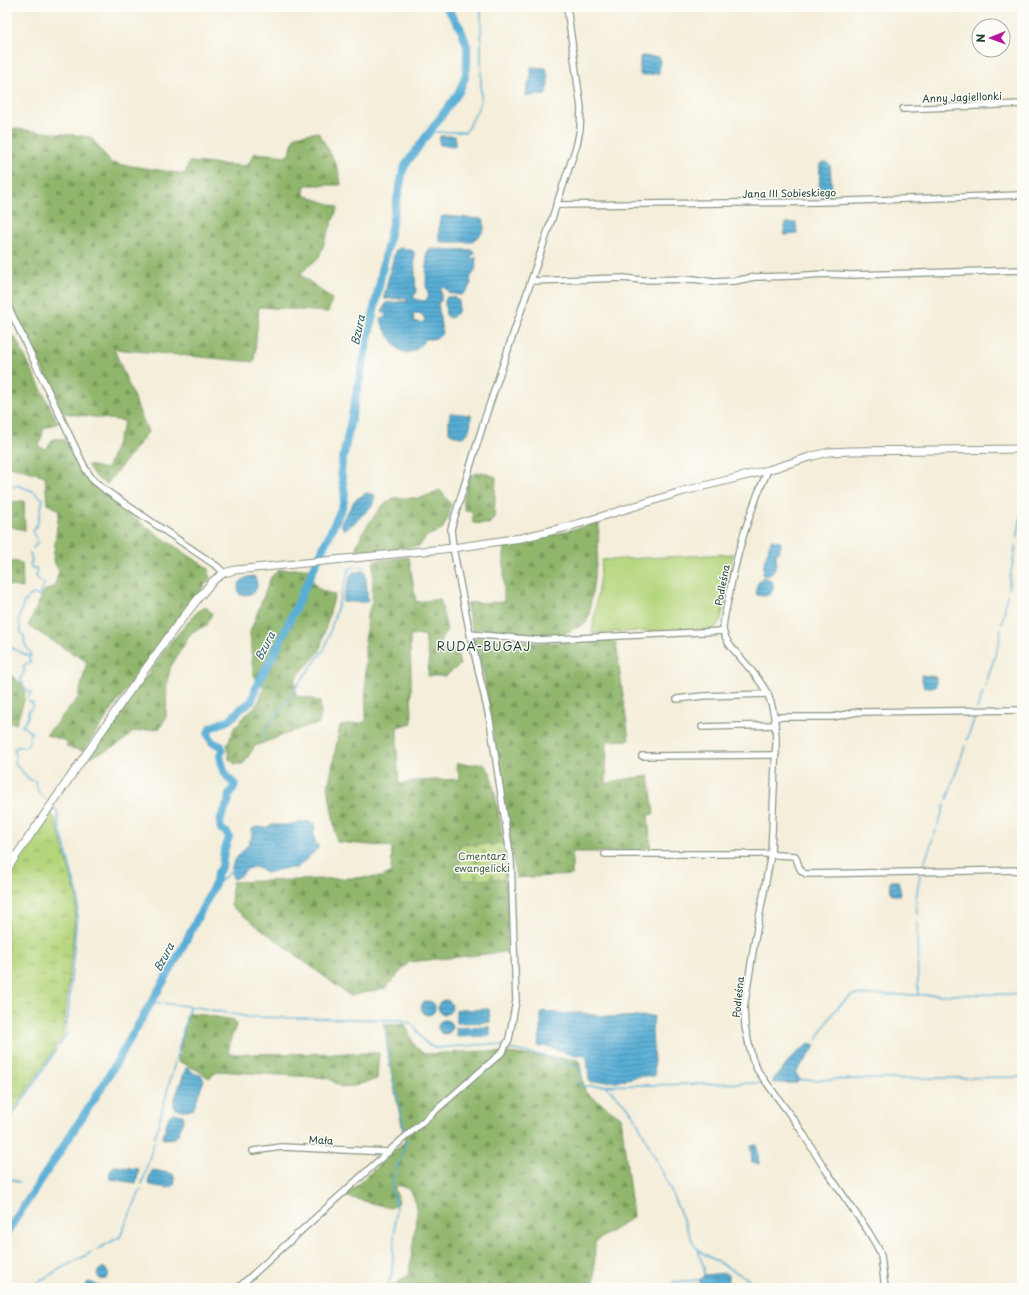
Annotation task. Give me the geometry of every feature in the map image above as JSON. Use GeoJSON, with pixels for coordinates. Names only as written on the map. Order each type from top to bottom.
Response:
{"type":"FeatureCollection","features":[{"type":"Feature","properties":{"kind":"street"},"geometry":{"type":"LineString","coordinates":[[238,1288],[388,1152],[503,1051],[509,1039],[516,992],[511,861],[490,720],[470,634],[451,533],[453,519],[476,451],[485,418],[577,144],[581,119],[581,108],[567,7]]}},
{"type":"Feature","properties":{"kind":"street","name":"Anny Jagiellonki"},"geometry":{"type":"LineString","coordinates":[[903,109],[1022,104]]}},
{"type":"Feature","properties":{"kind":"street","name":"Jana III Sobieskiego"},"geometry":{"type":"LineString","coordinates":[[556,205],[819,202],[1022,195]]}},
{"type":"Feature","properties":{"kind":"street"},"geometry":{"type":"LineString","coordinates":[[531,281],[623,278],[642,280],[694,279],[713,282],[735,281],[754,277],[824,274],[852,275],[1022,270]]}},
{"type":"Feature","properties":{"kind":"street"},"geometry":{"type":"LineString","coordinates":[[7,304],[85,468],[92,479],[105,490],[218,567],[224,574]]}},
{"type":"Feature","properties":{"kind":"street"},"geometry":{"type":"LineString","coordinates":[[7,869],[79,763],[177,625],[210,584],[224,574],[235,570],[325,562],[503,542],[554,531],[684,490],[768,470],[820,454],[838,452],[1022,449]]}},
{"type":"Feature","properties":{"kind":"street","name":"Podleśna"},"geometry":{"type":"LineString","coordinates":[[768,470],[750,512],[738,549],[732,574],[723,631],[729,644],[768,694],[776,725],[771,854],[744,1008],[745,1027],[752,1058],[758,1071],[799,1126],[823,1166],[878,1248],[881,1256],[885,1288]]}},
{"type":"Feature","properties":{"kind":"street"},"geometry":{"type":"LineString","coordinates":[[470,634],[537,640],[723,631]]}},
{"type":"Feature","properties":{"kind":"street"},"geometry":{"type":"LineString","coordinates":[[677,699],[703,696],[768,694]]}},
{"type":"Feature","properties":{"kind":"street"},"geometry":{"type":"LineString","coordinates":[[775,717],[833,717],[857,712],[1022,710]]}},
{"type":"Feature","properties":{"kind":"street"},"geometry":{"type":"LineString","coordinates":[[702,727],[776,725]]}},
{"type":"Feature","properties":{"kind":"street"},"geometry":{"type":"LineString","coordinates":[[642,756],[772,755],[776,753]]}},
{"type":"Feature","properties":{"kind":"street"},"geometry":{"type":"LineString","coordinates":[[605,854],[771,854],[795,856],[800,869],[806,874],[1022,870]]}},
{"type":"Feature","properties":{"kind":"street","name":"Mała"},"geometry":{"type":"LineString","coordinates":[[253,1151],[282,1147],[388,1152]]}},
{"type":"Feature","properties":{"kind":"green space"},"geometry":{"type":"Polygon","coordinates":[[[7,128],[91,137],[111,163],[185,174],[189,162],[247,166],[255,153],[288,156],[295,136],[318,132],[336,164],[341,185],[305,185],[304,195],[338,207],[319,257],[300,274],[332,299],[328,312],[259,307],[254,362],[114,349],[148,432],[107,484],[100,481],[87,465],[107,469],[125,421],[63,413],[7,293],[7,128]]]}},
{"type":"Feature","properties":{"kind":"green space"},"geometry":{"type":"Polygon","coordinates":[[[7,334],[15,337],[58,423],[44,428],[39,447],[46,449],[53,439],[63,439],[89,480],[146,527],[209,569],[210,579],[160,641],[83,751],[67,747],[67,741],[46,735],[78,698],[87,662],[28,626],[44,591],[54,587],[59,571],[53,560],[59,510],[47,504],[45,476],[7,465],[7,334]]]}},
{"type":"Feature","properties":{"kind":"green space"},"geometry":{"type":"Polygon","coordinates":[[[482,472],[496,477],[494,518],[489,524],[473,523],[472,511],[465,510],[463,501],[470,475],[482,472]]]}},
{"type":"Feature","properties":{"kind":"green space"},"geometry":{"type":"Polygon","coordinates":[[[440,490],[451,505],[449,516],[442,529],[426,537],[419,546],[354,553],[362,533],[381,507],[393,498],[421,498],[440,490]]]}},
{"type":"Feature","properties":{"kind":"green space"},"geometry":{"type":"Polygon","coordinates":[[[24,501],[25,530],[7,526],[7,502],[24,501]]]}},
{"type":"Feature","properties":{"kind":"green space"},"geometry":{"type":"Polygon","coordinates":[[[599,522],[598,550],[589,615],[586,623],[560,636],[551,637],[479,629],[472,630],[466,603],[504,602],[504,547],[599,522]]]}},
{"type":"Feature","properties":{"kind":"green space"},"geometry":{"type":"Polygon","coordinates":[[[733,554],[721,620],[714,629],[592,633],[602,560],[733,554]]]}},
{"type":"Feature","properties":{"kind":"green space"},"geometry":{"type":"Polygon","coordinates":[[[409,557],[416,602],[440,599],[447,631],[440,640],[442,651],[457,651],[460,665],[445,676],[428,676],[429,658],[424,635],[410,636],[412,723],[397,727],[399,784],[415,781],[460,779],[456,764],[484,764],[491,774],[504,843],[508,917],[506,952],[409,962],[386,988],[350,996],[231,906],[232,882],[382,877],[391,872],[392,847],[337,842],[328,788],[340,726],[366,722],[365,644],[367,615],[372,602],[374,561],[409,557]]]}},
{"type":"Feature","properties":{"kind":"green space"},"geometry":{"type":"Polygon","coordinates":[[[7,560],[22,563],[23,588],[7,585],[7,560]]]}},
{"type":"Feature","properties":{"kind":"green space"},"geometry":{"type":"Polygon","coordinates":[[[309,568],[312,579],[317,587],[329,593],[335,594],[319,652],[295,679],[296,696],[310,698],[320,702],[321,713],[319,724],[304,727],[255,746],[243,764],[235,764],[229,759],[227,746],[235,726],[258,703],[264,689],[253,674],[250,632],[271,577],[279,570],[309,568]]]}},
{"type":"Feature","properties":{"kind":"green space"},"geometry":{"type":"Polygon","coordinates":[[[206,607],[212,613],[207,625],[192,632],[171,666],[167,681],[166,717],[160,728],[133,732],[118,744],[90,757],[169,644],[197,612],[206,607]]]}},
{"type":"Feature","properties":{"kind":"green space"},"geometry":{"type":"Polygon","coordinates":[[[474,637],[537,643],[611,640],[616,643],[629,740],[607,741],[606,784],[619,780],[649,776],[654,814],[648,815],[651,852],[572,852],[572,875],[516,878],[484,677],[474,637]]]}},
{"type":"Feature","properties":{"kind":"green space"},"geometry":{"type":"Polygon","coordinates":[[[7,672],[25,687],[24,701],[16,724],[7,721],[7,672]]]}},
{"type":"Feature","properties":{"kind":"green space"},"geometry":{"type":"Polygon","coordinates":[[[49,811],[55,819],[77,898],[63,1036],[7,1120],[7,876],[49,811]]]}},
{"type":"Feature","properties":{"kind":"green space","name":"Cmentarz ewangelicki"},"geometry":{"type":"Polygon","coordinates":[[[504,843],[505,879],[460,880],[459,845],[504,843]]]}},
{"type":"Feature","properties":{"kind":"green space"},"geometry":{"type":"Polygon","coordinates":[[[193,1013],[234,1020],[236,1026],[231,1038],[228,1054],[379,1053],[377,1079],[354,1086],[341,1087],[328,1078],[218,1071],[209,1078],[197,1070],[178,1061],[187,1014],[193,1013]]]}},
{"type":"Feature","properties":{"kind":"green space"},"geometry":{"type":"Polygon","coordinates":[[[405,1024],[414,1045],[424,1054],[484,1051],[579,1060],[585,1092],[621,1117],[633,1217],[595,1242],[594,1288],[390,1288],[409,1274],[417,1213],[414,1197],[409,1189],[397,1185],[395,1189],[399,1202],[390,1208],[345,1196],[405,1141],[388,1056],[385,1025],[405,1024]]]}},
{"type":"Feature","properties":{"kind":"water"},"geometry":{"type":"Polygon","coordinates":[[[641,56],[659,57],[659,73],[640,75],[641,56]]]}},
{"type":"Feature","properties":{"kind":"water"},"geometry":{"type":"Polygon","coordinates":[[[531,67],[546,68],[548,82],[545,95],[526,95],[531,77],[531,67]]]}},
{"type":"Feature","properties":{"kind":"water"},"geometry":{"type":"Polygon","coordinates":[[[440,136],[455,136],[455,146],[440,145],[440,136]]]}},
{"type":"Feature","properties":{"kind":"water"},"geometry":{"type":"Polygon","coordinates":[[[826,162],[830,165],[832,190],[830,196],[821,197],[819,192],[820,165],[821,163],[826,162]]]}},
{"type":"Feature","properties":{"kind":"water"},"geometry":{"type":"Polygon","coordinates":[[[444,216],[484,220],[484,230],[471,242],[441,242],[439,239],[439,223],[441,217],[444,216]]]}},
{"type":"Feature","properties":{"kind":"water"},"geometry":{"type":"Polygon","coordinates":[[[786,223],[796,223],[797,234],[784,234],[784,226],[786,223]]]}},
{"type":"Feature","properties":{"kind":"water"},"geometry":{"type":"Polygon","coordinates":[[[398,248],[411,249],[414,252],[416,294],[413,297],[418,300],[425,301],[429,296],[426,286],[427,252],[429,249],[473,250],[475,254],[472,255],[471,258],[473,259],[476,257],[475,270],[470,278],[471,284],[464,293],[460,295],[454,294],[449,293],[447,289],[442,287],[441,289],[441,301],[438,303],[441,335],[435,338],[425,339],[418,348],[407,353],[400,350],[396,345],[385,330],[381,318],[384,318],[386,315],[382,312],[386,303],[408,301],[406,298],[385,299],[384,297],[395,251],[398,248]],[[416,313],[413,315],[414,321],[420,323],[425,320],[421,314],[416,313]]]}},
{"type":"Feature","properties":{"kind":"water"},"geometry":{"type":"Polygon","coordinates":[[[447,297],[454,297],[459,301],[458,312],[452,318],[446,315],[445,301],[447,297]]]}},
{"type":"Feature","properties":{"kind":"water"},"geometry":{"type":"Polygon","coordinates":[[[450,413],[471,415],[470,426],[467,434],[460,437],[449,432],[450,413]]]}},
{"type":"Feature","properties":{"kind":"water"},"geometry":{"type":"Polygon","coordinates":[[[366,493],[375,495],[372,506],[344,530],[341,525],[342,521],[355,500],[366,493]]]}},
{"type":"Feature","properties":{"kind":"water"},"geometry":{"type":"Polygon","coordinates":[[[771,540],[779,541],[781,546],[776,556],[776,566],[773,571],[770,575],[763,575],[764,563],[771,540]]]}},
{"type":"Feature","properties":{"kind":"water"},"geometry":{"type":"Polygon","coordinates":[[[365,571],[367,602],[343,602],[351,574],[353,572],[365,571]]]}},
{"type":"Feature","properties":{"kind":"water"},"geometry":{"type":"Polygon","coordinates":[[[254,576],[257,585],[255,591],[249,594],[240,595],[238,587],[241,581],[254,576]]]}},
{"type":"Feature","properties":{"kind":"water"},"geometry":{"type":"Polygon","coordinates":[[[763,577],[772,582],[773,589],[771,593],[763,596],[757,595],[756,590],[758,583],[763,577]]]}},
{"type":"Feature","properties":{"kind":"water"},"geometry":{"type":"Polygon","coordinates":[[[921,675],[936,677],[936,686],[924,688],[921,675]]]}},
{"type":"Feature","properties":{"kind":"water"},"geometry":{"type":"Polygon","coordinates":[[[311,822],[315,825],[314,836],[318,848],[297,868],[286,868],[266,873],[255,867],[250,868],[237,878],[233,879],[231,873],[233,863],[250,841],[252,837],[252,829],[257,827],[265,828],[272,825],[311,822]]]}},
{"type":"Feature","properties":{"kind":"water"},"geometry":{"type":"Polygon","coordinates":[[[898,881],[900,895],[893,895],[891,893],[890,882],[898,881]]]}},
{"type":"Feature","properties":{"kind":"water"},"geometry":{"type":"Polygon","coordinates":[[[445,1000],[450,1002],[452,1007],[450,1012],[445,1014],[440,1012],[438,1007],[440,1002],[445,1000]]]}},
{"type":"Feature","properties":{"kind":"water"},"geometry":{"type":"Polygon","coordinates":[[[428,1001],[433,1003],[435,1008],[433,1013],[428,1015],[423,1013],[421,1008],[423,1003],[428,1001]]]}},
{"type":"Feature","properties":{"kind":"water"},"geometry":{"type":"Polygon","coordinates":[[[489,1009],[490,1022],[456,1023],[456,1010],[489,1009]]]}},
{"type":"Feature","properties":{"kind":"water"},"geometry":{"type":"Polygon","coordinates":[[[543,1011],[563,1014],[578,1013],[613,1017],[653,1016],[652,1030],[655,1076],[639,1076],[619,1081],[590,1082],[587,1058],[584,1055],[572,1055],[546,1046],[538,1046],[541,1031],[541,1013],[543,1011]]]}},
{"type":"Feature","properties":{"kind":"water"},"geometry":{"type":"Polygon","coordinates":[[[445,1020],[450,1022],[452,1027],[450,1032],[445,1034],[440,1032],[438,1027],[440,1022],[445,1020]]]}},
{"type":"Feature","properties":{"kind":"water"},"geometry":{"type":"Polygon","coordinates":[[[490,1027],[490,1036],[457,1037],[456,1028],[490,1027]]]}},
{"type":"Feature","properties":{"kind":"water"},"geometry":{"type":"Polygon","coordinates":[[[810,1043],[815,1045],[814,1048],[796,1073],[800,1080],[797,1083],[773,1083],[773,1078],[780,1073],[792,1057],[810,1043]]]}},
{"type":"Feature","properties":{"kind":"water"},"geometry":{"type":"Polygon","coordinates":[[[186,1068],[189,1068],[194,1073],[201,1075],[204,1080],[193,1110],[175,1109],[174,1107],[174,1101],[186,1068]]]}},
{"type":"Feature","properties":{"kind":"water"},"geometry":{"type":"Polygon","coordinates":[[[173,1113],[183,1115],[184,1118],[178,1135],[175,1138],[163,1139],[169,1116],[173,1113]]]}},
{"type":"Feature","properties":{"kind":"water"},"geometry":{"type":"Polygon","coordinates":[[[757,1145],[759,1164],[752,1163],[751,1146],[757,1145]]]}},
{"type":"Feature","properties":{"kind":"water"},"geometry":{"type":"Polygon","coordinates":[[[114,1166],[138,1169],[139,1171],[136,1183],[110,1179],[110,1172],[114,1166]]]}},
{"type":"Feature","properties":{"kind":"water"},"geometry":{"type":"Polygon","coordinates":[[[153,1170],[173,1174],[175,1181],[173,1186],[168,1188],[150,1185],[148,1182],[153,1170]]]}},
{"type":"Feature","properties":{"kind":"water"},"geometry":{"type":"Polygon","coordinates":[[[101,1269],[105,1269],[107,1270],[107,1278],[101,1279],[98,1276],[98,1272],[101,1269]]]}},
{"type":"Feature","properties":{"kind":"water"},"geometry":{"type":"Polygon","coordinates":[[[725,1273],[728,1275],[728,1281],[725,1283],[702,1286],[699,1280],[704,1275],[725,1273]]]}},
{"type":"Feature","properties":{"kind":"water"},"geometry":{"type":"Polygon","coordinates":[[[89,1282],[102,1287],[102,1288],[85,1288],[89,1282]]]}},
{"type":"Feature","properties":{"kind":"waterway","name":"Bzura"},"geometry":{"type":"LineString","coordinates":[[7,1232],[102,1087],[175,962],[216,882],[217,874],[222,867],[224,851],[229,837],[227,833],[221,829],[220,821],[227,806],[229,795],[235,784],[224,772],[220,756],[222,750],[221,746],[212,742],[208,734],[210,728],[229,720],[252,701],[256,687],[278,646],[343,505],[345,494],[341,472],[342,463],[403,171],[406,164],[459,92],[465,77],[467,65],[467,46],[460,27],[446,7]]}},
{"type":"Feature","properties":{"kind":"waterway"},"geometry":{"type":"LineString","coordinates":[[436,132],[466,132],[479,107],[481,100],[481,7]]}},
{"type":"Feature","properties":{"kind":"waterway"},"geometry":{"type":"LineString","coordinates":[[7,484],[13,487],[16,485],[33,491],[43,499],[38,522],[33,532],[38,542],[33,548]]}},
{"type":"Feature","properties":{"kind":"waterway"},"geometry":{"type":"LineString","coordinates":[[1017,539],[1022,512]]}},
{"type":"Feature","properties":{"kind":"waterway"},"geometry":{"type":"LineString","coordinates":[[1008,589],[1016,545]]}},
{"type":"Feature","properties":{"kind":"waterway"},"geometry":{"type":"LineString","coordinates":[[30,553],[32,561],[30,564],[32,568],[36,568],[36,577],[44,584],[39,596],[33,594],[28,597],[27,601],[24,601],[19,619],[21,633],[24,636],[26,646],[31,653],[31,656],[29,656],[31,662],[24,665],[23,668],[25,670],[20,680],[23,683],[23,690],[32,692],[28,697],[30,703],[33,703],[33,706],[28,712],[28,717],[22,726],[28,731],[32,732],[29,736],[30,740],[26,747],[18,747],[14,749],[16,755],[15,764],[30,780],[35,781],[37,790],[49,801]]}},
{"type":"Feature","properties":{"kind":"waterway"},"geometry":{"type":"LineString","coordinates":[[264,740],[269,724],[325,648],[349,569],[353,567],[364,567]]}},
{"type":"Feature","properties":{"kind":"waterway"},"geometry":{"type":"LineString","coordinates":[[1002,624],[1007,595]]}},
{"type":"Feature","properties":{"kind":"waterway"},"geometry":{"type":"LineString","coordinates":[[985,687],[999,643],[1001,630]]}},
{"type":"Feature","properties":{"kind":"waterway"},"geometry":{"type":"LineString","coordinates":[[7,646],[29,656]]}},
{"type":"Feature","properties":{"kind":"waterway"},"geometry":{"type":"LineString","coordinates":[[977,709],[983,692]]}},
{"type":"Feature","properties":{"kind":"waterway"},"geometry":{"type":"LineString","coordinates":[[967,740],[976,714]]}},
{"type":"Feature","properties":{"kind":"waterway"},"geometry":{"type":"LineString","coordinates":[[947,799],[965,746]]}},
{"type":"Feature","properties":{"kind":"waterway"},"geometry":{"type":"LineString","coordinates":[[938,825],[945,804]]}},
{"type":"Feature","properties":{"kind":"waterway"},"geometry":{"type":"LineString","coordinates":[[53,807],[57,811],[59,825],[79,900],[66,1035],[59,1046]]}},
{"type":"Feature","properties":{"kind":"waterway"},"geometry":{"type":"LineString","coordinates":[[922,869],[936,830]]}},
{"type":"Feature","properties":{"kind":"waterway"},"geometry":{"type":"LineString","coordinates":[[216,882],[220,882],[231,871]]}},
{"type":"Feature","properties":{"kind":"waterway"},"geometry":{"type":"LineString","coordinates":[[917,914],[916,899],[920,875]]}},
{"type":"Feature","properties":{"kind":"waterway"},"geometry":{"type":"LineString","coordinates":[[817,1040],[836,1009],[853,995],[918,995],[917,923]]}},
{"type":"Feature","properties":{"kind":"waterway"},"geometry":{"type":"LineString","coordinates":[[918,995],[1022,994]]}},
{"type":"Feature","properties":{"kind":"waterway"},"geometry":{"type":"LineString","coordinates":[[151,1002],[196,1007],[248,1017],[402,1020],[409,1022],[425,1042],[436,1048],[491,1044],[503,1046]]}},
{"type":"Feature","properties":{"kind":"waterway"},"geometry":{"type":"LineString","coordinates":[[155,1137],[189,1007]]}},
{"type":"Feature","properties":{"kind":"waterway"},"geometry":{"type":"LineString","coordinates":[[384,1020],[389,1050],[388,1055],[405,1133]]}},
{"type":"Feature","properties":{"kind":"waterway"},"geometry":{"type":"LineString","coordinates":[[509,1049],[545,1056],[575,1067],[579,1067],[580,1084],[584,1086],[761,1083]]}},
{"type":"Feature","properties":{"kind":"waterway"},"geometry":{"type":"LineString","coordinates":[[7,1124],[56,1050]]}},
{"type":"Feature","properties":{"kind":"waterway"},"geometry":{"type":"LineString","coordinates":[[800,1080],[1022,1077]]}},
{"type":"Feature","properties":{"kind":"waterway"},"geometry":{"type":"LineString","coordinates":[[606,1086],[628,1107],[636,1119],[667,1182],[694,1245],[704,1254],[764,1288]]}},
{"type":"Feature","properties":{"kind":"waterway"},"geometry":{"type":"LineString","coordinates":[[387,1288],[392,1273],[396,1206],[391,1188],[407,1140]]}},
{"type":"Feature","properties":{"kind":"waterway"},"geometry":{"type":"LineString","coordinates":[[142,1184],[154,1142]]}},
{"type":"Feature","properties":{"kind":"waterway"},"geometry":{"type":"LineString","coordinates":[[7,1177],[19,1183]]}},
{"type":"Feature","properties":{"kind":"waterway"},"geometry":{"type":"LineString","coordinates":[[96,1250],[120,1237],[141,1189]]}},
{"type":"Feature","properties":{"kind":"waterway"},"geometry":{"type":"LineString","coordinates":[[698,1250],[704,1268],[704,1275]]}},
{"type":"Feature","properties":{"kind":"waterway"},"geometry":{"type":"LineString","coordinates":[[29,1288],[58,1270],[92,1252]]}},
{"type":"Feature","properties":{"kind":"waterway"},"geometry":{"type":"LineString","coordinates":[[673,1282],[699,1280]]}},
{"type":"Feature","properties":{"kind":"district","name":"RUDA-BUGAJ"},"geometry":{"type":"Point","coordinates":[484,647]}}]}
